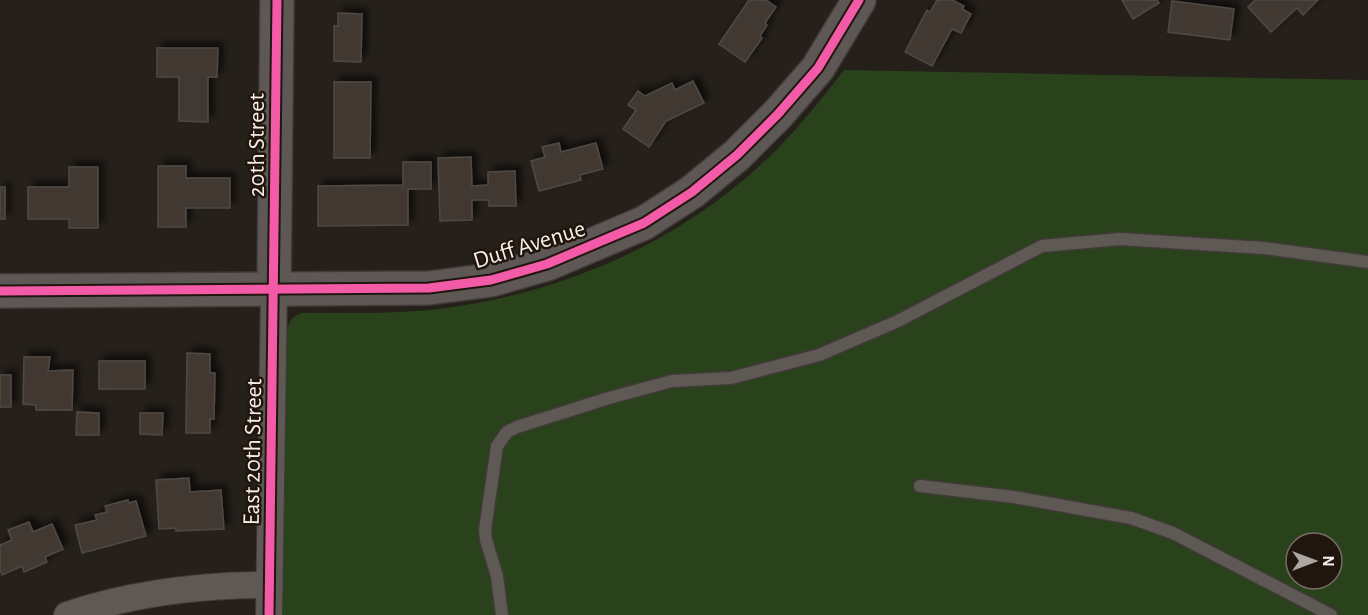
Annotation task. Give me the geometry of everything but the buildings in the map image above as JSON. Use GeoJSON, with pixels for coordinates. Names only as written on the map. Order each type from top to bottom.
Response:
{"type":"FeatureCollection","features":[{"type":"Feature","properties":{"kind":"main road","name":"20th Street"},"geometry":{"type":"LineString","coordinates":[[274,289],[277,0]]}},
{"type":"Feature","properties":{"kind":"main road","name":"Duff Avenue"},"geometry":{"type":"LineString","coordinates":[[0,291],[429,288],[491,280],[547,264],[644,223],[692,192],[737,155],[778,114],[818,68],[859,0]]}},
{"type":"Feature","properties":{"kind":"street","name":"East 20th Street"},"geometry":{"type":"LineString","coordinates":[[269,615],[274,289]]}},
{"type":"Feature","properties":{"kind":"street"},"geometry":{"type":"LineString","coordinates":[[67,615],[105,603],[175,589],[223,585],[269,585]]}},
{"type":"Feature","properties":{"kind":"lane"},"geometry":{"type":"LineString","coordinates":[[502,615],[497,576],[485,530],[497,446],[507,432],[609,398],[672,381],[731,378],[819,355],[898,321],[1042,246],[1050,244],[1120,239],[1229,245],[1368,262]]}},
{"type":"Feature","properties":{"kind":"lane"},"geometry":{"type":"LineString","coordinates":[[920,486],[1014,496],[1131,518],[1173,533],[1331,615]]}},
{"type":"Feature","properties":{"kind":"green space"},"geometry":{"type":"Polygon","coordinates":[[[844,70],[1368,80],[1368,615],[282,615],[287,329],[292,319],[302,313],[375,313],[447,308],[536,289],[579,275],[621,258],[699,213],[736,186],[770,156],[844,70]]]}},
{"type":"Feature","properties":{"kind":"cycle path"},"geometry":{"type":"LineString","coordinates":[[269,615],[277,0]]}},
{"type":"Feature","properties":{"kind":"cycle path"},"geometry":{"type":"LineString","coordinates":[[0,291],[429,288],[491,280],[547,264],[644,223],[692,192],[737,155],[778,114],[818,68],[859,0]]}}]}
